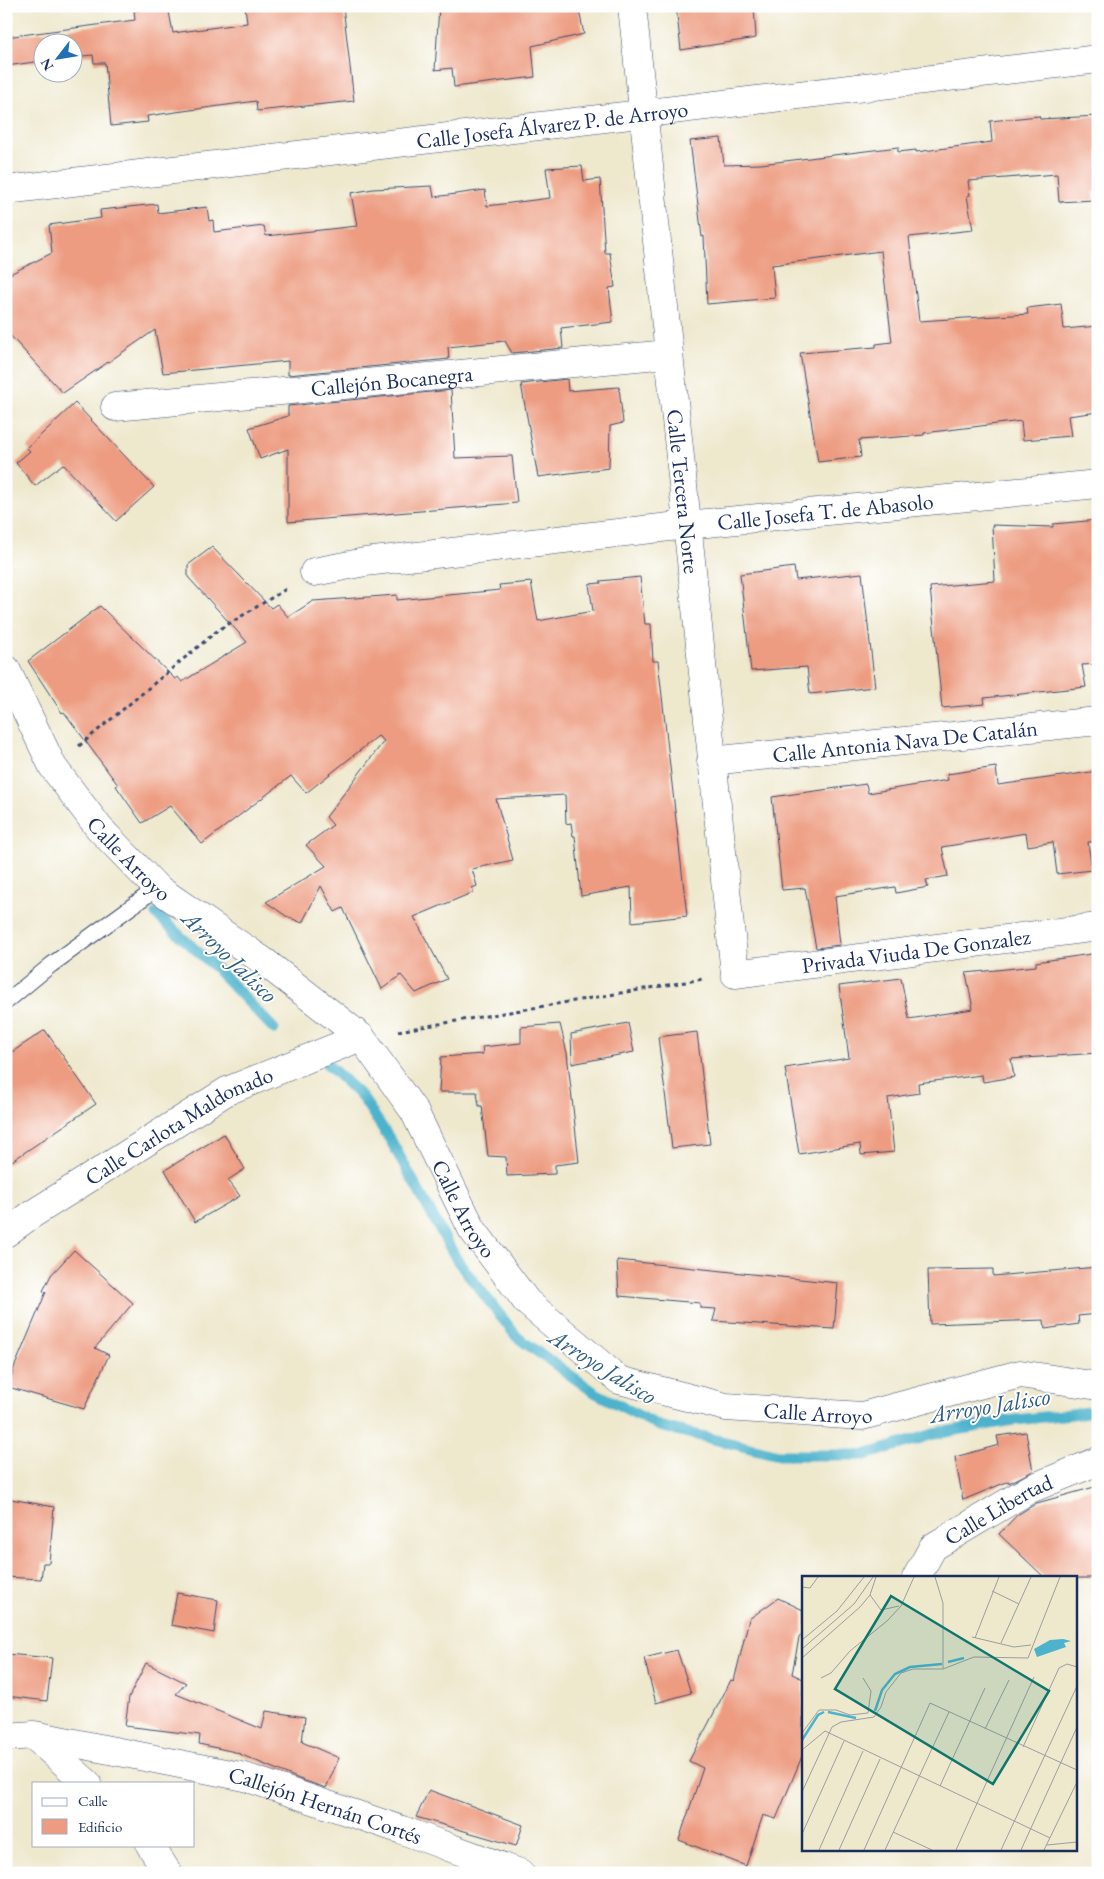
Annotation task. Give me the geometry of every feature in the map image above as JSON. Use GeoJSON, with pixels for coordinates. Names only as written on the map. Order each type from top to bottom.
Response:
{"type":"FeatureCollection","features":[{"type":"Feature","properties":{"kind":"street","name":"Calle Tercera Norte"},"geometry":{"type":"LineString","coordinates":[[632,6],[734,974]]}},
{"type":"Feature","properties":{"kind":"street","name":"Calle Josefa Álvarez P. de Arroyo"},"geometry":{"type":"LineString","coordinates":[[6,190],[1098,59]]}},
{"type":"Feature","properties":{"kind":"street","name":"Callejón Bocanegra"},"geometry":{"type":"LineString","coordinates":[[115,408],[668,354]]}},
{"type":"Feature","properties":{"kind":"street","name":"Calle Josefa T. de Abasolo"},"geometry":{"type":"LineString","coordinates":[[314,572],[365,562],[687,525],[1098,484]]}},
{"type":"Feature","properties":{"kind":"street","name":"Calle Arroyo"},"geometry":{"type":"LineString","coordinates":[[6,669],[53,768],[99,828],[157,888],[266,963],[361,1038],[414,1111],[472,1229],[527,1302],[619,1380],[726,1407],[862,1416],[1020,1374],[1098,1386]]}},
{"type":"Feature","properties":{"kind":"street","name":"Calle Antonia Nava De Catalán"},"geometry":{"type":"LineString","coordinates":[[712,761],[1098,721]]}},
{"type":"Feature","properties":{"kind":"street","name":"Privada Viuda De Gonzalez"},"geometry":{"type":"LineString","coordinates":[[734,974],[1098,927]]}},
{"type":"Feature","properties":{"kind":"street","name":"Calle Carlota Maldonado"},"geometry":{"type":"LineString","coordinates":[[6,1232],[227,1091],[361,1038]]}},
{"type":"Feature","properties":{"kind":"street","name":"Calle Libertad"},"geometry":{"type":"LineString","coordinates":[[917,1576],[933,1547],[1030,1489],[1098,1461]]}},
{"type":"Feature","properties":{"kind":"street","name":"Callejón Hernán Cortés"},"geometry":{"type":"LineString","coordinates":[[6,1738],[34,1736],[245,1777],[402,1830],[520,1873]]}},
{"type":"Feature","properties":{"kind":"street"},"geometry":{"type":"LineString","coordinates":[[34,1736],[86,1782]]}},
{"type":"Feature","properties":{"kind":"street"},"geometry":{"type":"LineString","coordinates":[[151,1846],[168,1873]]}},
{"type":"Feature","properties":{"kind":"lane"},"geometry":{"type":"LineString","coordinates":[[6,1002],[51,965],[157,888]]}},
{"type":"Feature","properties":{"kind":"path"},"geometry":{"type":"LineString","coordinates":[[53,768],[217,630],[314,572]]}},
{"type":"Feature","properties":{"kind":"path"},"geometry":{"type":"LineString","coordinates":[[361,1038],[734,974]]}},
{"type":"Feature","properties":{"kind":"building"},"geometry":{"type":"Polygon","coordinates":[[[168,6],[173,33],[247,23],[245,6],[343,6],[354,101],[257,111],[256,101],[147,116],[148,122],[111,126],[105,63],[94,63],[93,55],[82,56],[82,32],[44,32],[135,20],[134,11],[168,6]]]}},
{"type":"Feature","properties":{"kind":"building"},"geometry":{"type":"Polygon","coordinates":[[[439,6],[578,6],[584,34],[532,46],[535,77],[454,87],[452,68],[435,70],[439,6]]]}},
{"type":"Feature","properties":{"kind":"building"},"geometry":{"type":"Polygon","coordinates":[[[676,6],[754,6],[756,38],[681,50],[676,6]]]}},
{"type":"Feature","properties":{"kind":"building"},"geometry":{"type":"Polygon","coordinates":[[[32,34],[32,62],[6,66],[6,37],[32,34]]]}},
{"type":"Feature","properties":{"kind":"building"},"geometry":{"type":"Polygon","coordinates":[[[1039,116],[1040,119],[1098,116],[1098,192],[1094,192],[1094,200],[1059,202],[1057,174],[968,181],[970,195],[967,196],[973,230],[909,237],[919,321],[1028,314],[1027,308],[1061,304],[1064,329],[1098,326],[1098,412],[1068,416],[1071,436],[1023,440],[1021,421],[924,433],[924,435],[859,440],[861,457],[818,462],[800,353],[876,347],[876,344],[892,342],[881,251],[772,265],[775,298],[707,304],[704,236],[702,237],[690,141],[721,138],[724,165],[761,164],[898,147],[898,152],[916,150],[916,152],[992,142],[990,121],[1039,116]]]}},
{"type":"Feature","properties":{"kind":"building"},"geometry":{"type":"Polygon","coordinates":[[[582,166],[584,181],[600,179],[605,253],[610,253],[615,287],[609,288],[613,322],[561,328],[563,348],[512,353],[505,341],[448,347],[449,359],[288,375],[288,361],[163,373],[155,330],[63,393],[6,331],[6,276],[52,253],[49,225],[101,218],[100,210],[157,204],[158,213],[207,207],[209,221],[213,220],[214,232],[264,226],[266,236],[357,226],[351,193],[373,189],[432,186],[434,197],[485,190],[487,206],[550,198],[546,168],[582,166]]]}},
{"type":"Feature","properties":{"kind":"building"},"geometry":{"type":"Polygon","coordinates":[[[567,379],[568,391],[619,387],[623,423],[610,426],[609,468],[538,477],[521,384],[567,379]]]}},
{"type":"Feature","properties":{"kind":"building"},"geometry":{"type":"Polygon","coordinates":[[[451,390],[455,458],[512,456],[517,503],[288,522],[288,449],[260,459],[249,428],[288,416],[288,406],[451,390]]]}},
{"type":"Feature","properties":{"kind":"building"},"geometry":{"type":"Polygon","coordinates":[[[75,403],[154,487],[116,521],[63,464],[35,486],[16,463],[30,451],[27,448],[75,403]]]}},
{"type":"Feature","properties":{"kind":"building"},"geometry":{"type":"Polygon","coordinates":[[[1098,520],[1098,664],[1082,665],[1086,687],[984,698],[985,704],[942,708],[930,587],[995,581],[992,525],[1053,527],[1053,524],[1098,520]]]}},
{"type":"Feature","properties":{"kind":"building"},"geometry":{"type":"Polygon","coordinates":[[[212,547],[271,608],[277,604],[288,617],[313,601],[397,595],[397,600],[500,590],[499,585],[531,582],[538,621],[593,611],[589,584],[640,577],[645,624],[651,624],[653,661],[658,661],[687,916],[632,922],[631,887],[581,896],[575,836],[573,836],[571,823],[566,824],[565,795],[496,799],[513,860],[472,869],[477,886],[472,888],[474,892],[414,917],[447,979],[416,993],[401,975],[382,989],[343,908],[335,912],[321,886],[302,923],[286,916],[266,902],[326,866],[306,845],[333,825],[326,817],[384,741],[378,736],[306,793],[291,776],[202,844],[170,806],[142,823],[116,786],[118,785],[64,712],[62,713],[28,661],[100,606],[175,679],[178,677],[182,682],[247,642],[188,577],[188,565],[212,547]]]}},
{"type":"Feature","properties":{"kind":"building"},"geometry":{"type":"Polygon","coordinates":[[[794,567],[796,580],[862,573],[875,687],[810,694],[807,667],[751,671],[740,574],[794,567]]]}},
{"type":"Feature","properties":{"kind":"building"},"geometry":{"type":"Polygon","coordinates":[[[996,767],[998,785],[1098,771],[1098,842],[1088,842],[1092,870],[1057,874],[1053,842],[1028,846],[1026,833],[942,847],[948,876],[926,880],[928,887],[896,893],[895,887],[835,896],[840,945],[816,948],[805,888],[782,890],[772,797],[866,784],[868,793],[948,780],[947,774],[996,767]]]}},
{"type":"Feature","properties":{"kind":"building"},"geometry":{"type":"Polygon","coordinates":[[[1098,953],[1098,1053],[1011,1059],[1014,1077],[983,1082],[982,1075],[918,1083],[919,1093],[888,1098],[894,1152],[861,1155],[860,1144],[799,1154],[785,1068],[849,1058],[839,986],[901,978],[909,1019],[973,1009],[966,973],[1036,966],[1036,962],[1098,953]]]}},
{"type":"Feature","properties":{"kind":"building"},"geometry":{"type":"Polygon","coordinates":[[[628,1023],[634,1052],[572,1064],[571,1034],[628,1023]]]}},
{"type":"Feature","properties":{"kind":"building"},"geometry":{"type":"Polygon","coordinates":[[[560,1024],[567,1053],[579,1162],[555,1165],[555,1174],[507,1176],[506,1157],[488,1156],[482,1106],[479,1106],[477,1092],[439,1092],[441,1057],[483,1054],[482,1047],[521,1043],[521,1027],[560,1024]]]}},
{"type":"Feature","properties":{"kind":"building"},"geometry":{"type":"Polygon","coordinates":[[[45,1030],[96,1104],[6,1165],[6,1056],[45,1030]]]}},
{"type":"Feature","properties":{"kind":"building"},"geometry":{"type":"Polygon","coordinates":[[[697,1032],[710,1144],[672,1148],[658,1037],[697,1032]]]}},
{"type":"Feature","properties":{"kind":"building"},"geometry":{"type":"Polygon","coordinates":[[[224,1134],[245,1169],[228,1180],[240,1196],[195,1222],[165,1170],[224,1134]]]}},
{"type":"Feature","properties":{"kind":"building"},"geometry":{"type":"Polygon","coordinates":[[[74,1250],[133,1303],[95,1348],[109,1355],[84,1409],[8,1387],[46,1292],[43,1291],[51,1275],[74,1250]]]}},
{"type":"Feature","properties":{"kind":"building"},"geometry":{"type":"Polygon","coordinates":[[[617,1260],[838,1283],[834,1329],[713,1321],[716,1309],[700,1308],[700,1303],[619,1296],[617,1260]]]}},
{"type":"Feature","properties":{"kind":"building"},"geometry":{"type":"Polygon","coordinates":[[[1098,1267],[1098,1314],[1078,1316],[1079,1324],[1045,1329],[1044,1320],[930,1324],[928,1270],[993,1269],[993,1276],[1098,1267]]]}},
{"type":"Feature","properties":{"kind":"building"},"geometry":{"type":"Polygon","coordinates":[[[1026,1432],[1033,1471],[1009,1483],[1009,1481],[963,1500],[955,1457],[999,1445],[997,1436],[1026,1432]]]}},
{"type":"Feature","properties":{"kind":"building"},"geometry":{"type":"Polygon","coordinates":[[[1098,1486],[1098,1578],[1043,1576],[999,1534],[1017,1515],[1037,1503],[1098,1486]]]}},
{"type":"Feature","properties":{"kind":"building"},"geometry":{"type":"Polygon","coordinates":[[[6,1498],[54,1507],[49,1563],[43,1563],[41,1579],[6,1577],[6,1498]]]}},
{"type":"Feature","properties":{"kind":"building"},"geometry":{"type":"Polygon","coordinates":[[[177,1593],[218,1600],[214,1633],[171,1625],[177,1593]]]}},
{"type":"Feature","properties":{"kind":"building"},"geometry":{"type":"Polygon","coordinates":[[[778,1598],[802,1610],[802,1634],[799,1638],[792,1674],[802,1679],[802,1756],[776,1819],[763,1815],[746,1866],[679,1840],[703,1768],[689,1761],[731,1680],[734,1681],[749,1619],[778,1598]]]}},
{"type":"Feature","properties":{"kind":"building"},"geometry":{"type":"Polygon","coordinates":[[[677,1650],[691,1693],[656,1703],[644,1658],[677,1650]]]}},
{"type":"Feature","properties":{"kind":"building"},"geometry":{"type":"Polygon","coordinates":[[[6,1654],[52,1658],[47,1701],[6,1696],[6,1654]]]}},
{"type":"Feature","properties":{"kind":"building"},"geometry":{"type":"Polygon","coordinates":[[[146,1663],[186,1683],[176,1694],[262,1729],[266,1711],[305,1717],[302,1742],[339,1758],[326,1788],[299,1779],[235,1752],[199,1744],[200,1735],[125,1726],[129,1697],[146,1663]]]}},
{"type":"Feature","properties":{"kind":"building"},"geometry":{"type":"Polygon","coordinates":[[[429,1790],[523,1825],[516,1846],[416,1817],[429,1790]]]}},
{"type":"Feature","properties":{"kind":"waterway","name":"Arroyo Jalisco"},"geometry":{"type":"LineString","coordinates":[[156,914],[217,969],[274,1029]]}},
{"type":"Feature","properties":{"kind":"waterway","name":"Arroyo Jalisco"},"geometry":{"type":"LineString","coordinates":[[325,1062],[362,1097],[391,1141],[457,1260],[517,1337],[594,1392],[659,1426],[779,1455],[865,1455],[934,1434],[1007,1421],[1089,1412]]}}]}
